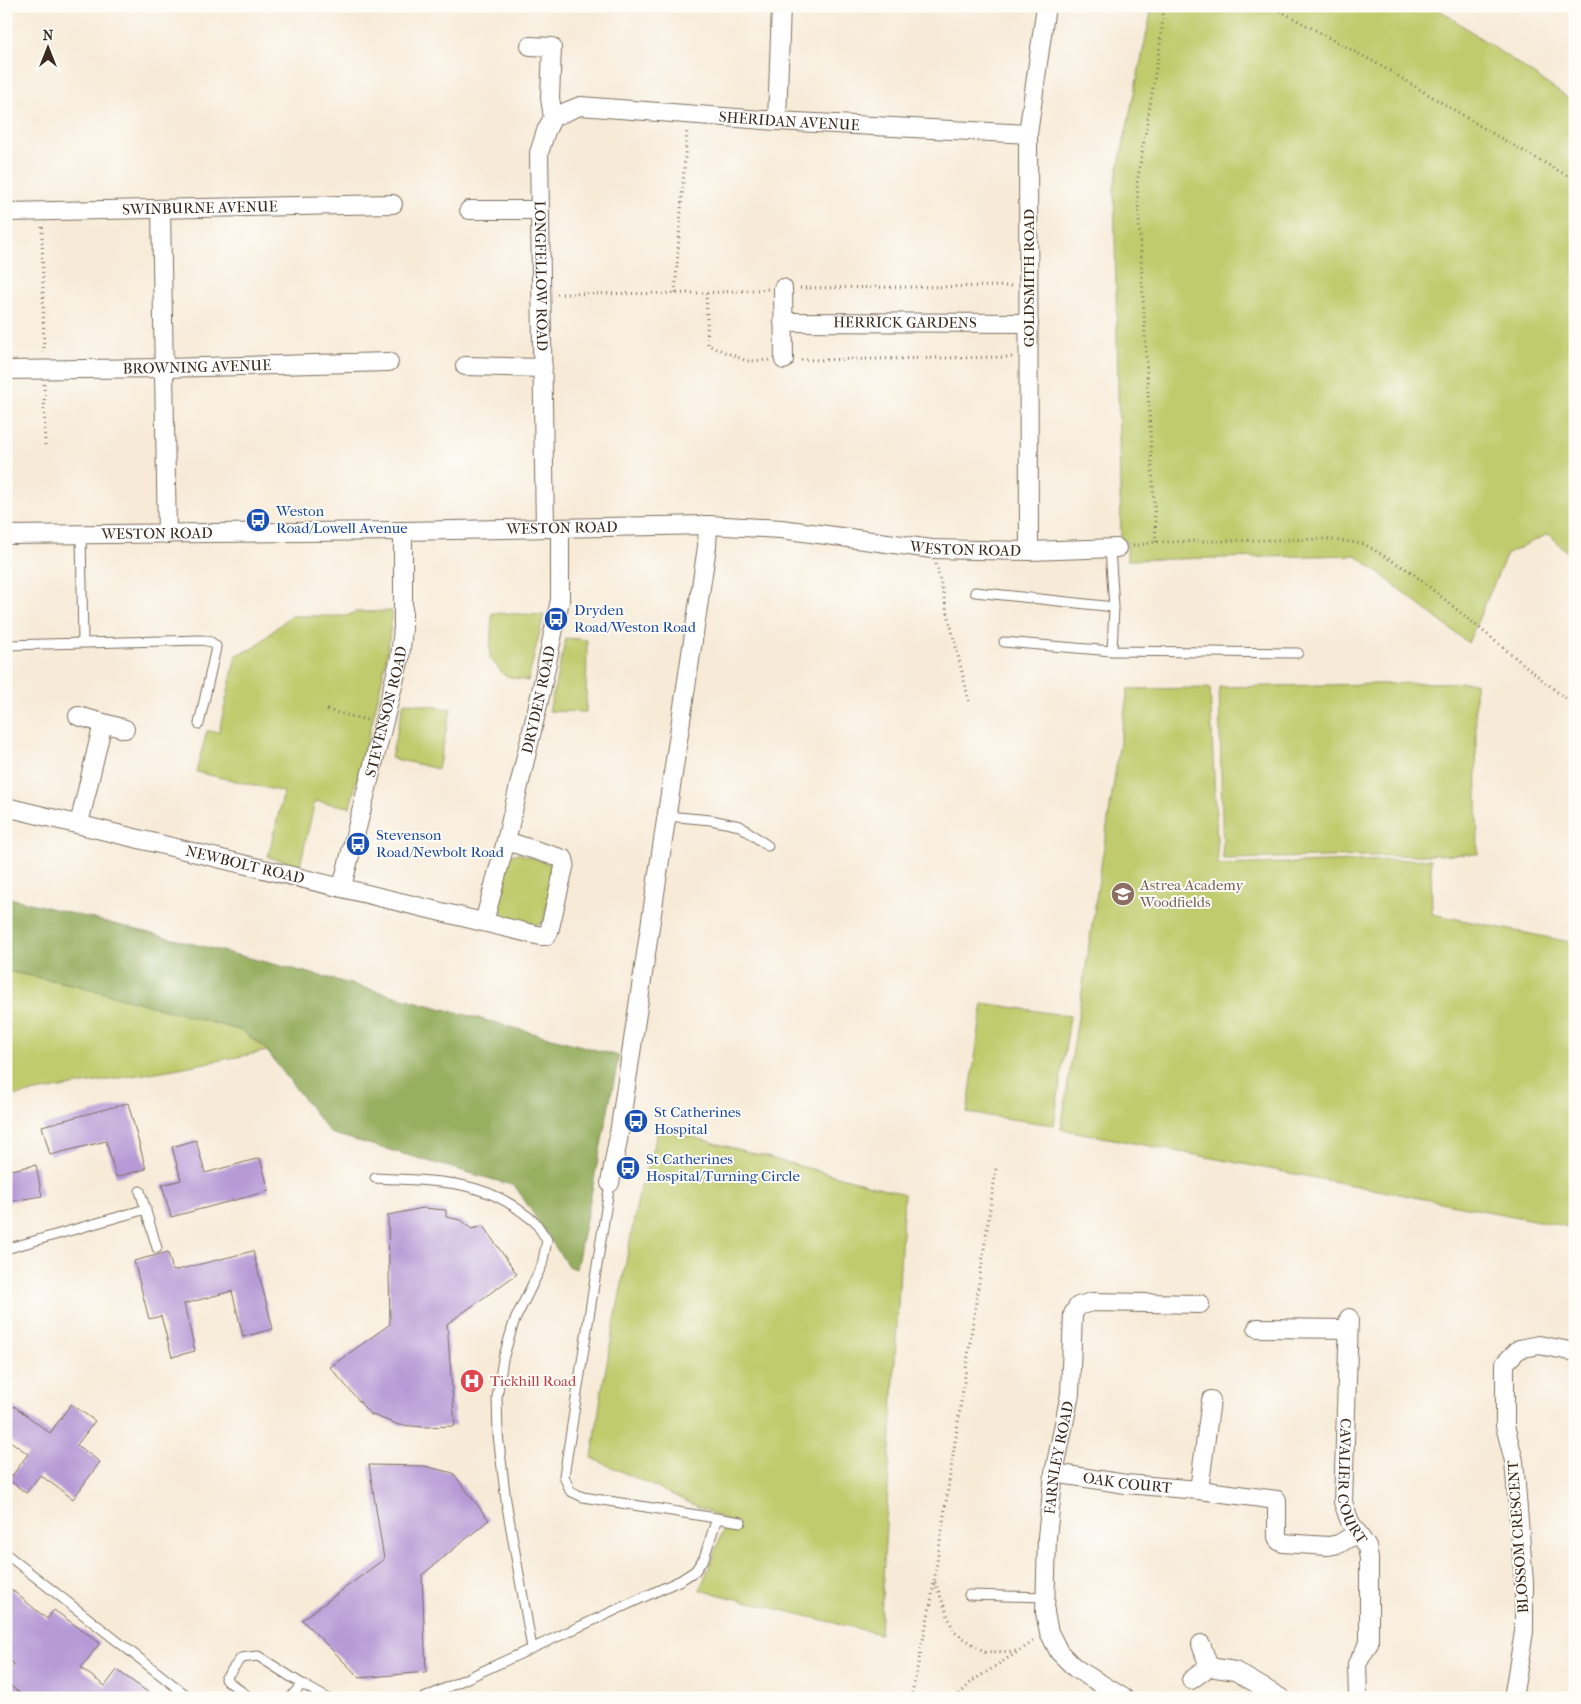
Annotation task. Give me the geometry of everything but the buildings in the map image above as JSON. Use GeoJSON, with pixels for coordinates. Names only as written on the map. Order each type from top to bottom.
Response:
{"type":"FeatureCollection","features":[{"type":"Feature","properties":{"kind":"street"},"geometry":{"type":"LineString","coordinates":[[777,121],[781,6]]}},
{"type":"Feature","properties":{"kind":"street","name":"GOLDSMITH ROAD"},"geometry":{"type":"LineString","coordinates":[[1029,551],[1028,134],[1046,6]]}},
{"type":"Feature","properties":{"kind":"street","name":"LONGFELLOW ROAD"},"geometry":{"type":"LineString","coordinates":[[530,46],[552,47],[550,98],[553,117],[539,153],[543,368],[552,528]]}},
{"type":"Feature","properties":{"kind":"street","name":"SHERIDAN AVENUE"},"geometry":{"type":"LineString","coordinates":[[553,117],[580,106],[777,121],[1028,134]]}},
{"type":"Feature","properties":{"kind":"street","name":"SWINBURNE AVENUE"},"geometry":{"type":"LineString","coordinates":[[6,212],[393,204]]}},
{"type":"Feature","properties":{"kind":"street"},"geometry":{"type":"LineString","coordinates":[[161,210],[167,534]]}},
{"type":"Feature","properties":{"kind":"street"},"geometry":{"type":"LineString","coordinates":[[469,210],[540,210]]}},
{"type":"Feature","properties":{"kind":"street"},"geometry":{"type":"LineString","coordinates":[[783,288],[784,360]]}},
{"type":"Feature","properties":{"kind":"street","name":"HERRICK GARDENS"},"geometry":{"type":"LineString","coordinates":[[783,322],[1029,324]]}},
{"type":"Feature","properties":{"kind":"street","name":"BROWNING AVENUE"},"geometry":{"type":"LineString","coordinates":[[6,370],[389,362]]}},
{"type":"Feature","properties":{"kind":"street"},"geometry":{"type":"LineString","coordinates":[[465,366],[543,368]]}},
{"type":"Feature","properties":{"kind":"street"},"geometry":{"type":"LineString","coordinates":[[610,1183],[707,548],[708,525]]}},
{"type":"Feature","properties":{"kind":"street","name":"WESTON ROAD"},"geometry":{"type":"LineString","coordinates":[[6,535],[403,531],[708,525],[781,529],[932,549],[1029,551],[1114,548]]}},
{"type":"Feature","properties":{"kind":"street","name":"DRYDEN ROAD"},"geometry":{"type":"LineString","coordinates":[[484,922],[506,841],[539,701],[560,600],[552,528]]}},
{"type":"Feature","properties":{"kind":"street","name":"STEVENSON ROAD"},"geometry":{"type":"LineString","coordinates":[[342,887],[400,658],[404,628],[403,531]]}},
{"type":"Feature","properties":{"kind":"street"},"geometry":{"type":"LineString","coordinates":[[78,716],[125,729]]}},
{"type":"Feature","properties":{"kind":"street"},"geometry":{"type":"LineString","coordinates":[[79,824],[103,723]]}},
{"type":"Feature","properties":{"kind":"street","name":"NEWBOLT ROAD"},"geometry":{"type":"LineString","coordinates":[[6,807],[484,922]]}},
{"type":"Feature","properties":{"kind":"street"},"geometry":{"type":"LineString","coordinates":[[484,922],[541,936],[546,936],[549,932],[565,863],[564,859],[506,841]]}},
{"type":"Feature","properties":{"kind":"street","name":"FARNLEY ROAD"},"geometry":{"type":"LineString","coordinates":[[1124,1698],[1075,1668],[1059,1652],[1049,1632],[1045,1613],[1047,1537],[1054,1473],[1070,1394],[1073,1314],[1078,1306],[1092,1302],[1200,1304]]}},
{"type":"Feature","properties":{"kind":"street","name":"CAVALIER COURT"},"geometry":{"type":"LineString","coordinates":[[1258,1328],[1348,1324],[1343,1502],[1350,1522],[1367,1547],[1369,1568],[1370,1644],[1357,1664],[1358,1698]]}},
{"type":"Feature","properties":{"kind":"street","name":"BLOSSOM CRESCENT"},"geometry":{"type":"LineString","coordinates":[[1513,1698],[1524,1632],[1524,1582],[1514,1461],[1504,1426],[1506,1363],[1519,1349],[1539,1345],[1575,1352]]}},
{"type":"Feature","properties":{"kind":"street"},"geometry":{"type":"LineString","coordinates":[[1199,1490],[1211,1400]]}},
{"type":"Feature","properties":{"kind":"street","name":"OAK COURT"},"geometry":{"type":"LineString","coordinates":[[1054,1473],[1142,1486],[1199,1490],[1277,1500],[1277,1537],[1279,1541],[1284,1543],[1328,1546],[1339,1544],[1357,1533]]}},
{"type":"Feature","properties":{"kind":"street"},"geometry":{"type":"LineString","coordinates":[[1201,1644],[1209,1667]]}},
{"type":"Feature","properties":{"kind":"street"},"geometry":{"type":"LineString","coordinates":[[1191,1680],[1209,1667],[1235,1671],[1281,1698]]}},
{"type":"Feature","properties":{"kind":"lane"},"geometry":{"type":"LineString","coordinates":[[81,534],[83,643]]}},
{"type":"Feature","properties":{"kind":"lane"},"geometry":{"type":"LineString","coordinates":[[1112,651],[1114,548]]}},
{"type":"Feature","properties":{"kind":"lane"},"geometry":{"type":"LineString","coordinates":[[975,592],[1114,607]]}},
{"type":"Feature","properties":{"kind":"lane"},"geometry":{"type":"LineString","coordinates":[[6,645],[202,640],[211,642],[216,646],[198,724]]}},
{"type":"Feature","properties":{"kind":"lane"},"geometry":{"type":"LineString","coordinates":[[1004,642],[1112,651],[1298,653]]}},
{"type":"Feature","properties":{"kind":"lane"},"geometry":{"type":"LineString","coordinates":[[667,816],[711,820],[740,826],[768,846]]}},
{"type":"Feature","properties":{"kind":"lane"},"geometry":{"type":"LineString","coordinates":[[375,1178],[437,1181],[462,1184],[483,1190],[507,1200],[534,1221],[547,1240],[542,1265],[514,1322],[503,1359],[497,1397],[498,1436],[506,1501],[532,1648]]}},
{"type":"Feature","properties":{"kind":"lane"},"geometry":{"type":"LineString","coordinates":[[610,1183],[564,1476],[570,1491],[583,1497],[741,1522]]}},
{"type":"Feature","properties":{"kind":"lane"},"geometry":{"type":"LineString","coordinates":[[140,1191],[157,1248]]}},
{"type":"Feature","properties":{"kind":"lane"},"geometry":{"type":"LineString","coordinates":[[6,1249],[146,1209]]}},
{"type":"Feature","properties":{"kind":"lane"},"geometry":{"type":"LineString","coordinates":[[424,1698],[681,1580],[695,1571],[704,1558],[718,1518]]}},
{"type":"Feature","properties":{"kind":"lane"},"geometry":{"type":"LineString","coordinates":[[6,1554],[190,1698]]}},
{"type":"Feature","properties":{"kind":"lane"},"geometry":{"type":"LineString","coordinates":[[970,1596],[1046,1597]]}},
{"type":"Feature","properties":{"kind":"lane"},"geometry":{"type":"LineString","coordinates":[[250,1698],[224,1679],[241,1658],[258,1656],[327,1698]]}},
{"type":"Feature","properties":{"kind":"lane"},"geometry":{"type":"LineString","coordinates":[[290,1698],[302,1684]]}},
{"type":"Feature","properties":{"kind":"path"},"geometry":{"type":"LineString","coordinates":[[1156,542],[1137,183],[1160,45],[1164,6]]}},
{"type":"Feature","properties":{"kind":"path"},"geometry":{"type":"LineString","coordinates":[[1271,6],[1383,67],[1575,180]]}},
{"type":"Feature","properties":{"kind":"path"},"geometry":{"type":"LineString","coordinates":[[674,293],[689,114]]}},
{"type":"Feature","properties":{"kind":"path"},"geometry":{"type":"LineString","coordinates":[[42,211],[45,448]]}},
{"type":"Feature","properties":{"kind":"path"},"geometry":{"type":"LineString","coordinates":[[706,293],[708,345],[747,361],[1029,357]]}},
{"type":"Feature","properties":{"kind":"path"},"geometry":{"type":"LineString","coordinates":[[1114,548],[1156,542],[1326,540],[1364,544],[1411,572],[1561,695],[1575,704]]}},
{"type":"Feature","properties":{"kind":"path"},"geometry":{"type":"LineString","coordinates":[[932,549],[969,701]]}},
{"type":"Feature","properties":{"kind":"path"},"geometry":{"type":"LineString","coordinates":[[327,710],[383,724]]}},
{"type":"Feature","properties":{"kind":"path"},"geometry":{"type":"LineString","coordinates":[[911,1698],[935,1581],[996,1169]]}},
{"type":"Feature","properties":{"kind":"path"},"geometry":{"type":"LineString","coordinates":[[935,1581],[954,1632],[985,1652],[1020,1651]]}},
{"type":"Feature","properties":{"kind":"path"},"geometry":{"type":"LineString","coordinates":[[956,1698],[971,1682],[1049,1632]]}},
{"type":"Feature","properties":{"kind":"green space"},"geometry":{"type":"Polygon","coordinates":[[[1114,6],[1434,6],[1575,103],[1575,559],[1548,534],[1507,554],[1468,643],[1356,555],[1127,560],[1127,542],[1121,538],[1114,188],[1151,13],[1114,6]]]}},
{"type":"Feature","properties":{"kind":"green space"},"geometry":{"type":"Polygon","coordinates":[[[392,611],[381,685],[350,807],[315,801],[300,865],[268,857],[284,792],[196,772],[207,731],[219,732],[236,655],[254,648],[290,616],[346,616],[356,612],[392,611]]]}},
{"type":"Feature","properties":{"kind":"green space"},"geometry":{"type":"Polygon","coordinates":[[[492,613],[544,615],[528,681],[505,676],[490,658],[492,613]]]}},
{"type":"Feature","properties":{"kind":"green space"},"geometry":{"type":"Polygon","coordinates":[[[566,638],[587,640],[586,712],[549,711],[566,638]]]}},
{"type":"Feature","properties":{"kind":"green space"},"geometry":{"type":"Polygon","coordinates":[[[1475,682],[1478,854],[1223,859],[1219,687],[1475,682]]]}},
{"type":"Feature","properties":{"kind":"green space"},"geometry":{"type":"Polygon","coordinates":[[[1210,688],[1218,865],[1431,859],[1432,914],[1575,943],[1575,1228],[1061,1129],[1128,689],[1210,688]]]}},
{"type":"Feature","properties":{"kind":"green space"},"geometry":{"type":"Polygon","coordinates":[[[404,702],[451,709],[438,769],[391,758],[404,702]]]}},
{"type":"Feature","properties":{"kind":"green space"},"geometry":{"type":"Polygon","coordinates":[[[518,853],[556,866],[543,923],[530,924],[516,921],[500,910],[498,904],[508,859],[518,853]]]}},
{"type":"Feature","properties":{"kind":"green space"},"geometry":{"type":"Polygon","coordinates":[[[6,897],[317,975],[619,1056],[576,1269],[568,1266],[515,1186],[330,1133],[263,1046],[242,1031],[76,985],[6,971],[6,897]]]}},
{"type":"Feature","properties":{"kind":"green space"},"geometry":{"type":"Polygon","coordinates":[[[6,971],[76,985],[242,1031],[268,1051],[6,1097],[6,971]]]}},
{"type":"Feature","properties":{"kind":"green space"},"geometry":{"type":"Polygon","coordinates":[[[983,1003],[1070,1016],[1054,1125],[967,1113],[983,1003]]]}},
{"type":"Feature","properties":{"kind":"green space"},"geometry":{"type":"Polygon","coordinates":[[[659,1128],[904,1194],[880,1634],[700,1590],[727,1520],[592,1458],[602,1389],[639,1193],[659,1128]]]}},
{"type":"Feature","properties":{"kind":"place","name":"Weston Road/Lowell Avenue"},"geometry":{"type":"Point","coordinates":[258,520]}},
{"type":"Feature","properties":{"kind":"place","name":"Dryden Road/Weston Road"},"geometry":{"type":"Point","coordinates":[556,619]}},
{"type":"Feature","properties":{"kind":"place","name":"Stevenson Road/Newbolt Road"},"geometry":{"type":"Point","coordinates":[358,844]}},
{"type":"Feature","properties":{"kind":"place","name":"Astrea Academy Woodfields"},"geometry":{"type":"Point","coordinates":[1123,894]}},
{"type":"Feature","properties":{"kind":"place","name":"St Catherines Hospital"},"geometry":{"type":"Point","coordinates":[636,1121]}},
{"type":"Feature","properties":{"kind":"place","name":"St Catherines Hospital/Turning Circle"},"geometry":{"type":"Point","coordinates":[628,1168]}},
{"type":"Feature","properties":{"kind":"place","name":"Tickhill Road"},"geometry":{"type":"Point","coordinates":[472,1381]}}]}
